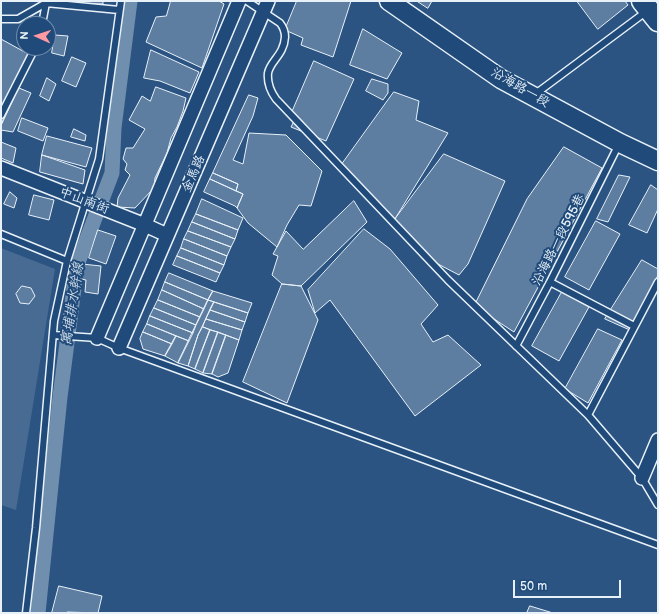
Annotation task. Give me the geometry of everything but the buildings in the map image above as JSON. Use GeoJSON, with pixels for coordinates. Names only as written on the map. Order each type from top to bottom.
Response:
{"type":"FeatureCollection","features":[{"type":"Feature","properties":{"kind":"street","name":"金馬路"},"geometry":{"type":"LineString","coordinates":[[97,338],[239,1]]}},
{"type":"Feature","properties":{"kind":"street","name":"沿海路一段"},"geometry":{"type":"LineString","coordinates":[[392,2],[500,78],[620,143],[658,161]]}},
{"type":"Feature","properties":{"kind":"street","name":"金馬路"},"geometry":{"type":"LineString","coordinates":[[120,348],[266,6]]}},
{"type":"Feature","properties":{"kind":"street","name":"中山南街"},"geometry":{"type":"LineString","coordinates":[[1,168],[167,235]]}},
{"type":"Feature","properties":{"kind":"street"},"geometry":{"type":"LineString","coordinates":[[642,478],[658,440]]}},
{"type":"Feature","properties":{"kind":"lane"},"geometry":{"type":"LineString","coordinates":[[26,613],[36,528],[54,321],[67,261],[99,159],[121,1]]}},
{"type":"Feature","properties":{"kind":"lane"},"geometry":{"type":"LineString","coordinates":[[247,1],[266,6],[283,27],[285,33],[284,45],[268,71],[270,89],[276,100],[448,280],[588,415],[642,478],[658,505]]}},
{"type":"Feature","properties":{"kind":"lane"},"geometry":{"type":"LineString","coordinates":[[1,19],[18,19],[46,3],[119,10]]}},
{"type":"Feature","properties":{"kind":"lane"},"geometry":{"type":"LineString","coordinates":[[44,16],[46,3]]}},
{"type":"Feature","properties":{"kind":"lane"},"geometry":{"type":"LineString","coordinates":[[532,96],[650,11]]}},
{"type":"Feature","properties":{"kind":"lane"},"geometry":{"type":"LineString","coordinates":[[1,115],[31,56]]}},
{"type":"Feature","properties":{"kind":"lane","name":"沿海路一段595巷"},"geometry":{"type":"LineString","coordinates":[[516,346],[620,143]]}},
{"type":"Feature","properties":{"kind":"lane"},"geometry":{"type":"LineString","coordinates":[[1,234],[67,261]]}},
{"type":"Feature","properties":{"kind":"lane"},"geometry":{"type":"LineString","coordinates":[[550,282],[634,326]]}},
{"type":"Feature","properties":{"kind":"lane"},"geometry":{"type":"LineString","coordinates":[[588,415],[658,282]]}},
{"type":"Feature","properties":{"kind":"lane"},"geometry":{"type":"LineString","coordinates":[[53,336],[97,338],[120,348],[658,545]]}},
{"type":"Feature","properties":{"kind":"shaded area"},"geometry":{"type":"Polygon","coordinates":[[[1,248],[55,269],[16,510],[1,505],[1,248]]]}},
{"type":"Feature","properties":{"kind":"waterway","name":"寓埔排水幹線"},"geometry":{"type":"LineString","coordinates":[[38,613],[60,397],[77,265],[112,173],[114,128],[130,1]]}}]}
